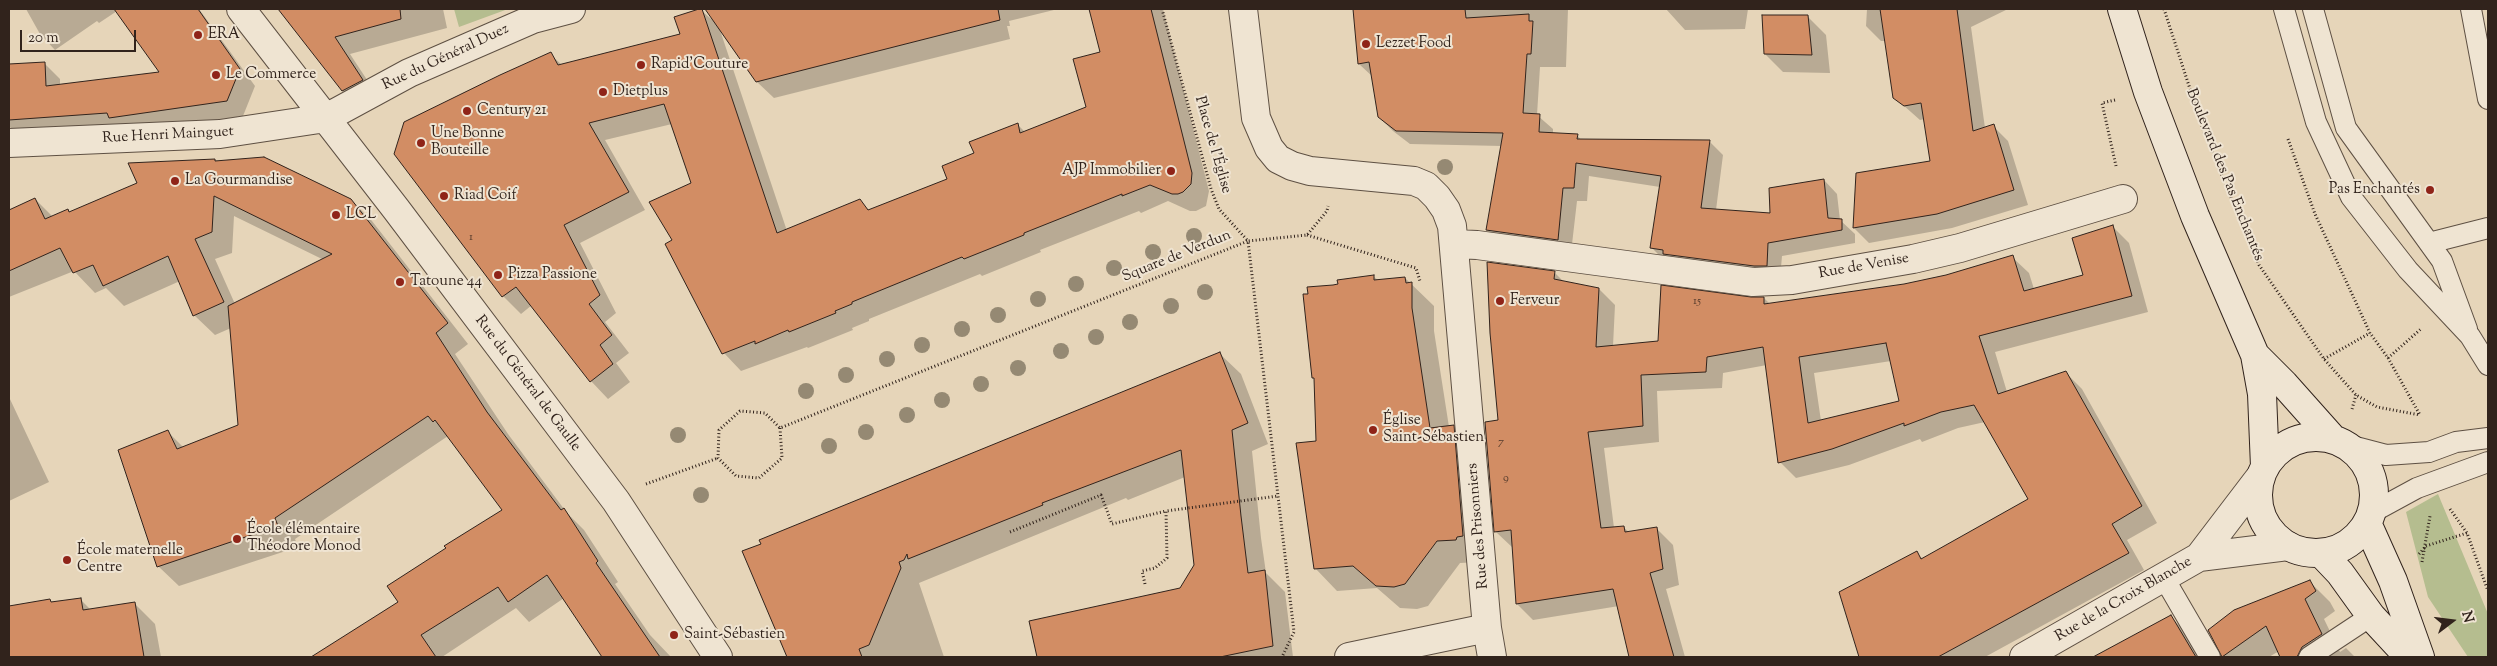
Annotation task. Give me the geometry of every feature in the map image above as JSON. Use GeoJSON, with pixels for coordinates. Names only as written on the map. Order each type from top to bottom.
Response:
{"type":"FeatureCollection","features":[{"type":"Feature","properties":{"kind":"street","name":"Rue du Général de Gaulle"},"geometry":{"type":"LineString","coordinates":[[241,9],[326,118],[616,501],[718,657]]}},
{"type":"Feature","properties":{"kind":"street","name":"Rue du Général Duez"},"geometry":{"type":"LineString","coordinates":[[326,118],[409,73],[533,19],[570,9]]}},
{"type":"Feature","properties":{"kind":"street","name":"Rue des Prisonniers"},"geometry":{"type":"LineString","coordinates":[[1243,9],[1256,118],[1269,148],[1278,159],[1292,166],[1332,173],[1398,178],[1426,186],[1446,210],[1452,226],[1455,244],[1487,628],[1492,657]]}},
{"type":"Feature","properties":{"kind":"street"},"geometry":{"type":"LineString","coordinates":[[2122,9],[2148,92],[2194,216],[2254,355],[2262,394],[2263,472],[2258,500],[2264,522],[2278,539],[2288,546],[2298,550],[2321,553],[2332,551],[2352,540],[2369,518],[2374,490],[2372,478],[2361,458],[2339,441],[2254,355]]}},
{"type":"Feature","properties":{"kind":"street","name":"Rue Henri Mainguet"},"geometry":{"type":"LineString","coordinates":[[9,143],[220,134],[326,118]]}},
{"type":"Feature","properties":{"kind":"street","name":"Rue de Venise"},"geometry":{"type":"LineString","coordinates":[[1455,244],[1477,245],[1754,282],[1783,280],[1913,259],[1960,248],[2123,199]]}},
{"type":"Feature","properties":{"kind":"street"},"geometry":{"type":"LineString","coordinates":[[2263,472],[2280,449],[2300,438],[2322,436],[2339,441]]}},
{"type":"Feature","properties":{"kind":"street","name":"Rue de la Croix Blanche"},"geometry":{"type":"LineString","coordinates":[[2024,657],[2199,557],[2263,472]]}},
{"type":"Feature","properties":{"kind":"street"},"geometry":{"type":"LineString","coordinates":[[2369,518],[2420,657]]}},
{"type":"Feature","properties":{"kind":"street","name":"Rue de la Croix Blanche"},"geometry":{"type":"LineString","coordinates":[[2199,557],[2288,546]]}},
{"type":"Feature","properties":{"kind":"street"},"geometry":{"type":"LineString","coordinates":[[2321,553],[2340,573],[2372,616],[2409,657]]}},
{"type":"Feature","properties":{"kind":"street"},"geometry":{"type":"LineString","coordinates":[[1349,657],[1487,628]]}},
{"type":"Feature","properties":{"kind":"lane"},"geometry":{"type":"LineString","coordinates":[[2284,9],[2316,122],[2351,197],[2408,270],[2443,310],[2470,336]]}},
{"type":"Feature","properties":{"kind":"lane"},"geometry":{"type":"LineString","coordinates":[[2313,9],[2346,128],[2442,261],[2470,336],[2488,364]]}},
{"type":"Feature","properties":{"kind":"lane"},"geometry":{"type":"LineString","coordinates":[[2471,9],[2488,99]]}},
{"type":"Feature","properties":{"kind":"lane"},"geometry":{"type":"LineString","coordinates":[[2429,243],[2488,228]]}},
{"type":"Feature","properties":{"kind":"lane"},"geometry":{"type":"LineString","coordinates":[[2339,441],[2386,455],[2429,452],[2456,442],[2488,438]]}},
{"type":"Feature","properties":{"kind":"lane"},"geometry":{"type":"LineString","coordinates":[[2369,518],[2417,488],[2488,462]]}},
{"type":"Feature","properties":{"kind":"lane"},"geometry":{"type":"LineString","coordinates":[[2164,578],[2210,657]]}},
{"type":"Feature","properties":{"kind":"lane"},"geometry":{"type":"LineString","coordinates":[[2309,657],[2372,616]]}},
{"type":"Feature","properties":{"kind":"path","name":"Place de l'Église"},"geometry":{"type":"LineString","coordinates":[[1162,9],[1211,189],[1219,209],[1248,241]]}},
{"type":"Feature","properties":{"kind":"path","name":"Boulevard des Pas Enchantés"},"geometry":{"type":"LineString","coordinates":[[2164,9],[2204,132],[2259,265],[2324,359],[2356,395],[2377,407],[2420,415],[2388,358]]}},
{"type":"Feature","properties":{"kind":"path"},"geometry":{"type":"LineString","coordinates":[[2123,199],[2102,103],[2148,92]]}},
{"type":"Feature","properties":{"kind":"path"},"geometry":{"type":"LineString","coordinates":[[2287,136],[2315,214],[2370,334],[2388,358],[2443,310]]}},
{"type":"Feature","properties":{"kind":"path"},"geometry":{"type":"LineString","coordinates":[[1307,234],[1327,211],[1332,173]]}},
{"type":"Feature","properties":{"kind":"path"},"geometry":{"type":"LineString","coordinates":[[1248,241],[1307,234],[1416,268]]}},
{"type":"Feature","properties":{"kind":"path","name":"Square de Verdun"},"geometry":{"type":"LineString","coordinates":[[780,428],[1248,241],[1294,632],[1282,655]]}},
{"type":"Feature","properties":{"kind":"path"},"geometry":{"type":"LineString","coordinates":[[2324,359],[2370,334]]}},
{"type":"Feature","properties":{"kind":"path"},"geometry":{"type":"LineString","coordinates":[[740,412],[765,413],[780,428],[782,458],[759,478],[736,476],[718,458],[719,430],[740,412]]}},
{"type":"Feature","properties":{"kind":"path"},"geometry":{"type":"LineString","coordinates":[[616,501],[647,484],[718,458]]}},
{"type":"Feature","properties":{"kind":"path"},"geometry":{"type":"LineString","coordinates":[[1010,532],[1101,495],[1112,524],[1166,511],[1278,496]]}},
{"type":"Feature","properties":{"kind":"path"},"geometry":{"type":"LineString","coordinates":[[2446,504],[2467,533],[2488,591]]}},
{"type":"Feature","properties":{"kind":"path"},"geometry":{"type":"LineString","coordinates":[[1145,584],[1142,571],[1155,568],[1168,558],[1166,511]]}},
{"type":"Feature","properties":{"kind":"green space"},"geometry":{"type":"Polygon","coordinates":[[[454,9],[508,9],[459,27],[454,9]]]}},
{"type":"Feature","properties":{"kind":"green space"},"geometry":{"type":"Polygon","coordinates":[[[2438,494],[2488,614],[2488,657],[2468,657],[2428,597],[2406,512],[2438,494]]]}},
{"type":"Feature","properties":{"kind":"building"},"geometry":{"type":"Polygon","coordinates":[[[114,9],[198,9],[240,69],[227,101],[109,118],[107,113],[9,120],[9,64],[45,62],[46,86],[159,72],[114,9]]]}},
{"type":"Feature","properties":{"kind":"building"},"geometry":{"type":"Polygon","coordinates":[[[278,9],[400,9],[401,19],[335,37],[363,80],[342,91],[278,9]]]}},
{"type":"Feature","properties":{"kind":"building"},"geometry":{"type":"Polygon","coordinates":[[[702,9],[777,233],[860,199],[868,210],[947,179],[942,166],[974,153],[969,142],[1018,123],[1020,133],[1086,107],[1073,59],[1100,52],[1089,9],[1151,9],[1192,173],[1191,184],[1178,194],[1172,194],[1150,185],[1122,196],[1122,194],[964,259],[962,257],[852,302],[852,304],[835,311],[836,313],[789,332],[788,330],[755,344],[755,341],[722,354],[665,244],[672,240],[649,202],[691,183],[664,104],[589,123],[629,192],[564,225],[600,295],[589,304],[612,335],[600,345],[613,364],[590,382],[516,287],[502,297],[394,154],[404,122],[500,75],[551,52],[558,65],[680,34],[674,17],[702,9]]]}},
{"type":"Feature","properties":{"kind":"building"},"geometry":{"type":"Polygon","coordinates":[[[705,9],[998,9],[1000,20],[756,82],[705,9]]]}},
{"type":"Feature","properties":{"kind":"building"},"geometry":{"type":"Polygon","coordinates":[[[1353,9],[1465,9],[1466,18],[1529,14],[1529,21],[1533,21],[1531,54],[1527,54],[1523,113],[1540,114],[1539,132],[1578,134],[1577,139],[1710,140],[1701,208],[1770,213],[1769,188],[1824,179],[1828,218],[1842,219],[1842,230],[1768,243],[1767,266],[1663,254],[1663,250],[1650,248],[1661,176],[1576,163],[1574,188],[1563,188],[1558,240],[1486,230],[1503,133],[1396,131],[1378,117],[1369,62],[1358,64],[1353,9]]]}},
{"type":"Feature","properties":{"kind":"building"},"geometry":{"type":"Polygon","coordinates":[[[1880,9],[1957,9],[1973,131],[1994,124],[2014,190],[1937,214],[1853,228],[1856,173],[1930,161],[1921,103],[1904,106],[1893,98],[1880,9]]]}},
{"type":"Feature","properties":{"kind":"building"},"geometry":{"type":"Polygon","coordinates":[[[1762,15],[1808,15],[1812,55],[1764,54],[1762,15]]]}},
{"type":"Feature","properties":{"kind":"building"},"geometry":{"type":"Polygon","coordinates":[[[264,157],[351,199],[448,323],[436,333],[487,412],[561,510],[564,508],[598,561],[596,563],[660,657],[602,657],[547,575],[508,602],[498,587],[421,635],[436,657],[311,657],[398,602],[387,586],[446,548],[444,546],[502,510],[435,420],[433,422],[428,416],[275,518],[278,526],[157,567],[118,450],[168,430],[177,449],[238,425],[228,306],[332,254],[214,196],[212,232],[195,239],[224,302],[193,316],[168,256],[103,286],[93,265],[73,273],[60,248],[9,271],[9,210],[35,198],[45,219],[68,209],[69,212],[137,183],[128,163],[215,159],[215,161],[264,157]]]}},
{"type":"Feature","properties":{"kind":"building"},"geometry":{"type":"Polygon","coordinates":[[[2113,225],[2132,296],[1979,336],[1998,394],[2066,371],[2142,506],[2112,524],[2129,553],[1938,657],[1859,657],[1839,592],[1917,551],[1921,559],[2028,499],[1974,405],[1941,412],[1832,449],[1778,463],[1763,347],[1707,357],[1706,372],[1641,375],[1643,426],[1588,432],[1601,528],[1624,526],[1625,532],[1657,527],[1663,569],[1650,573],[1674,657],[1629,657],[1613,589],[1516,604],[1511,530],[1494,532],[1485,422],[1498,420],[1490,333],[1487,262],[1555,271],[1554,279],[1599,288],[1596,347],[1658,341],[1661,285],[1751,297],[1764,297],[1764,304],[1904,284],[1946,275],[2013,255],[2024,291],[2083,275],[2072,238],[2113,225]],[[1886,343],[1799,357],[1808,423],[1899,401],[1886,343]]]}},
{"type":"Feature","properties":{"kind":"building","name":"Église Saint-Sébastien"},"geometry":{"type":"Polygon","coordinates":[[[1374,275],[1374,280],[1405,277],[1406,283],[1412,282],[1412,308],[1430,428],[1454,425],[1463,536],[1457,537],[1456,540],[1437,541],[1405,584],[1394,587],[1376,586],[1353,566],[1314,569],[1296,443],[1316,441],[1314,378],[1312,378],[1303,294],[1308,294],[1307,287],[1333,285],[1338,284],[1337,280],[1374,275]]]}},
{"type":"Feature","properties":{"kind":"building"},"geometry":{"type":"Polygon","coordinates":[[[1220,352],[1248,423],[1232,430],[1241,516],[1248,573],[1265,570],[1273,646],[1220,657],[1037,657],[1029,621],[1180,588],[1194,565],[1181,450],[1042,503],[1043,505],[908,559],[907,554],[904,560],[899,562],[901,568],[869,645],[859,649],[862,657],[787,657],[742,551],[761,544],[759,540],[1220,352]]]}},
{"type":"Feature","properties":{"kind":"building"},"geometry":{"type":"Polygon","coordinates":[[[2310,580],[2316,591],[2305,599],[2322,634],[2302,647],[2297,657],[2280,657],[2266,626],[2222,657],[2208,630],[2234,610],[2310,580]]]}},
{"type":"Feature","properties":{"kind":"building"},"geometry":{"type":"Polygon","coordinates":[[[81,598],[83,610],[135,602],[144,657],[9,657],[9,606],[50,599],[51,602],[81,598]]]}},
{"type":"Feature","properties":{"kind":"building"},"geometry":{"type":"Polygon","coordinates":[[[2171,615],[2196,657],[2093,657],[2171,615]]]}},
{"type":"Feature","properties":{"kind":"place","name":"ERA"},"geometry":{"type":"Point","coordinates":[198,35]}},
{"type":"Feature","properties":{"kind":"place","name":"Lezzet Food"},"geometry":{"type":"Point","coordinates":[1366,44]}},
{"type":"Feature","properties":{"kind":"place","name":"Rapid'Couture"},"geometry":{"type":"Point","coordinates":[641,65]}},
{"type":"Feature","properties":{"kind":"place","name":"Le Commerce"},"geometry":{"type":"Point","coordinates":[216,75]}},
{"type":"Feature","properties":{"kind":"place","name":"Dietplus"},"geometry":{"type":"Point","coordinates":[603,92]}},
{"type":"Feature","properties":{"kind":"place","name":"Century 21"},"geometry":{"type":"Point","coordinates":[467,111]}},
{"type":"Feature","properties":{"kind":"place","name":"Une Bonne Bouteille"},"geometry":{"type":"Point","coordinates":[421,143]}},
{"type":"Feature","properties":{"kind":"place","name":"AJP Immobilier"},"geometry":{"type":"Point","coordinates":[1171,171]}},
{"type":"Feature","properties":{"kind":"place","name":"La Gourmandise"},"geometry":{"type":"Point","coordinates":[175,181]}},
{"type":"Feature","properties":{"kind":"place","name":"Pas Enchantés"},"geometry":{"type":"Point","coordinates":[2430,190]}},
{"type":"Feature","properties":{"kind":"place","name":"Riad Coif"},"geometry":{"type":"Point","coordinates":[444,196]}},
{"type":"Feature","properties":{"kind":"place","name":"LCL"},"geometry":{"type":"Point","coordinates":[336,215]}},
{"type":"Feature","properties":{"kind":"place","name":"Pizza Passione"},"geometry":{"type":"Point","coordinates":[498,275]}},
{"type":"Feature","properties":{"kind":"place","name":"Tatoune 44"},"geometry":{"type":"Point","coordinates":[400,282]}},
{"type":"Feature","properties":{"kind":"place","name":"Ferveur"},"geometry":{"type":"Point","coordinates":[1500,301]}},
{"type":"Feature","properties":{"kind":"place","name":"Église Saint-Sébastien"},"geometry":{"type":"Point","coordinates":[1373,430]}},
{"type":"Feature","properties":{"kind":"place","name":"École élémentaire Théodore Monod"},"geometry":{"type":"Point","coordinates":[237,539]}},
{"type":"Feature","properties":{"kind":"place","name":"École maternelle Centre"},"geometry":{"type":"Point","coordinates":[67,560]}},
{"type":"Feature","properties":{"kind":"place","name":"Saint-Sébastien"},"geometry":{"type":"Point","coordinates":[674,635]}}]}
